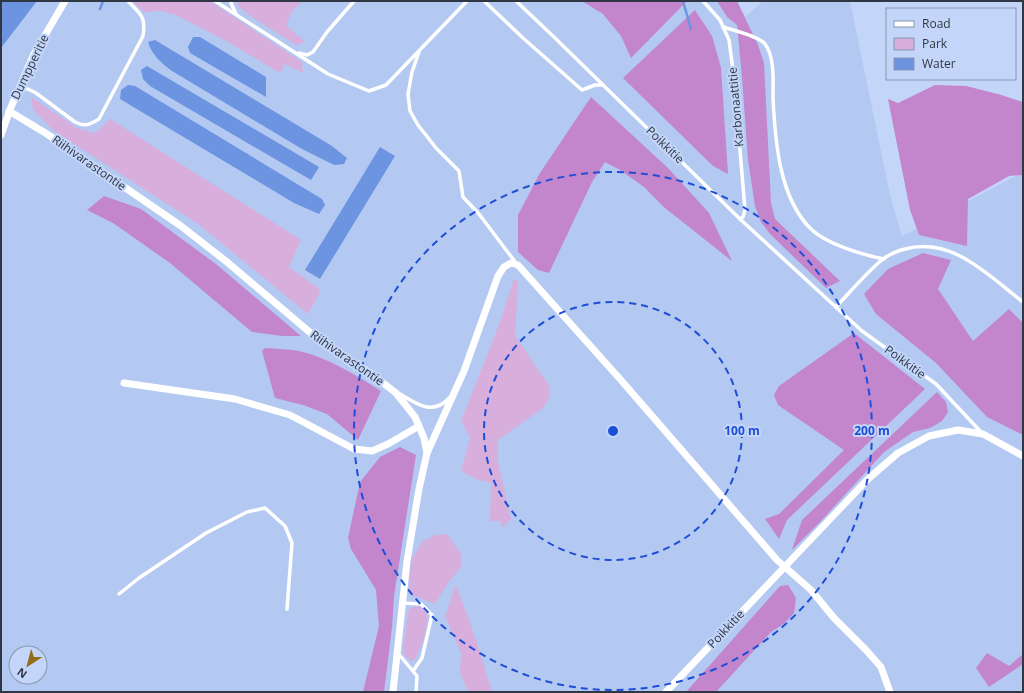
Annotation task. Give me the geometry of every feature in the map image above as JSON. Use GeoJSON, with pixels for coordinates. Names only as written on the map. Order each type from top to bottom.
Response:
{"type":"FeatureCollection","features":[{"type":"Feature","properties":{"kind":"street","name":"Dumpperitie"},"geometry":{"type":"LineString","coordinates":[[1,135],[9,111],[34,54],[65,1]]}},
{"type":"Feature","properties":{"kind":"street","name":"Riihivarastontie"},"geometry":{"type":"LineString","coordinates":[[9,111],[47,134],[181,226],[227,262],[326,346],[369,372],[396,393],[415,417],[424,438],[427,452],[407,561],[393,692]]}},
{"type":"Feature","properties":{"kind":"street"},"geometry":{"type":"LineString","coordinates":[[427,452],[456,391],[498,276],[504,267],[511,262],[518,265],[635,396],[741,520],[784,567],[811,590],[834,618],[866,650],[880,667],[890,692]]}},
{"type":"Feature","properties":{"kind":"street"},"geometry":{"type":"LineString","coordinates":[[124,383],[235,399],[290,415],[354,449],[372,451],[388,444],[419,426]]}},
{"type":"Feature","properties":{"kind":"street","name":"Poikkitie"},"geometry":{"type":"LineString","coordinates":[[666,692],[868,479],[898,453],[929,436],[958,430],[983,434]]}},
{"type":"Feature","properties":{"kind":"street"},"geometry":{"type":"LineString","coordinates":[[983,434],[1023,456]]}},
{"type":"Feature","properties":{"kind":"lane"},"geometry":{"type":"LineString","coordinates":[[18,89],[28,89],[36,93],[81,125],[88,126],[99,119],[143,36],[144,26],[141,14],[128,1]]}},
{"type":"Feature","properties":{"kind":"lane"},"geometry":{"type":"LineString","coordinates":[[215,1],[328,74],[369,92],[386,85],[467,1]]}},
{"type":"Feature","properties":{"kind":"lane"},"geometry":{"type":"LineString","coordinates":[[232,1],[231,3],[237,15]]}},
{"type":"Feature","properties":{"kind":"lane"},"geometry":{"type":"LineString","coordinates":[[296,53],[307,55],[313,52],[327,32],[354,1]]}},
{"type":"Feature","properties":{"kind":"lane"},"geometry":{"type":"LineString","coordinates":[[484,1],[582,90],[595,85],[603,85]]}},
{"type":"Feature","properties":{"kind":"lane","name":"Poikkitie"},"geometry":{"type":"LineString","coordinates":[[516,1],[740,219],[862,331],[936,384],[983,434]]}},
{"type":"Feature","properties":{"kind":"lane","name":"Karbonaattitie"},"geometry":{"type":"LineString","coordinates":[[703,1],[720,20],[729,40],[734,78],[745,210],[743,217],[740,219]]}},
{"type":"Feature","properties":{"kind":"lane"},"geometry":{"type":"LineString","coordinates":[[723,27],[750,36],[764,43],[772,60],[774,111],[778,151],[784,180],[794,208],[811,230],[830,243],[884,259]]}},
{"type":"Feature","properties":{"kind":"lane"},"geometry":{"type":"LineString","coordinates":[[419,51],[412,72],[408,94],[410,111],[418,125],[432,143],[459,171],[463,197],[479,214],[518,265]]}},
{"type":"Feature","properties":{"kind":"lane"},"geometry":{"type":"LineString","coordinates":[[836,307],[884,259],[895,252],[914,247],[930,246],[948,251],[969,260],[1023,302]]}},
{"type":"Feature","properties":{"kind":"lane"},"geometry":{"type":"LineString","coordinates":[[385,385],[424,407],[437,407],[456,391]]}},
{"type":"Feature","properties":{"kind":"lane"},"geometry":{"type":"LineString","coordinates":[[118,594],[151,569],[206,534],[247,512],[265,508],[284,526],[292,544],[287,608]]}},
{"type":"Feature","properties":{"kind":"lane"},"geometry":{"type":"LineString","coordinates":[[402,603],[421,604],[432,615],[422,658],[413,671]]}},
{"type":"Feature","properties":{"kind":"lane"},"geometry":{"type":"LineString","coordinates":[[397,652],[417,676],[416,692]]}},
{"type":"Feature","properties":{"kind":"shaded area"},"geometry":{"type":"Polygon","coordinates":[[[1,1],[737,1],[745,17],[763,1],[850,1],[890,195],[902,236],[1023,172],[1023,692],[1,692],[1,1]]]}},
{"type":"Feature","properties":{"kind":"shaded area"},"geometry":{"type":"Polygon","coordinates":[[[582,1],[686,2],[631,58],[621,36],[603,14],[582,1]]]}},
{"type":"Feature","properties":{"kind":"shaded area"},"geometry":{"type":"Polygon","coordinates":[[[717,1],[737,1],[758,45],[764,63],[771,203],[775,219],[840,281],[826,288],[770,234],[761,222],[755,206],[748,160],[737,25],[727,17],[717,1]]]}},
{"type":"Feature","properties":{"kind":"shaded area"},"geometry":{"type":"Polygon","coordinates":[[[695,10],[712,36],[721,68],[728,174],[713,166],[623,78],[695,10]]]}},
{"type":"Feature","properties":{"kind":"shaded area"},"geometry":{"type":"Polygon","coordinates":[[[935,85],[966,86],[1023,102],[1023,175],[1009,176],[968,199],[967,246],[919,235],[910,210],[888,99],[898,103],[935,85]]]}},
{"type":"Feature","properties":{"kind":"shaded area"},"geometry":{"type":"Polygon","coordinates":[[[591,97],[668,168],[709,213],[732,261],[665,208],[644,187],[620,170],[605,162],[592,182],[549,273],[538,270],[518,252],[518,215],[540,173],[591,97]]]}},
{"type":"Feature","properties":{"kind":"shaded area"},"geometry":{"type":"Polygon","coordinates":[[[104,196],[141,209],[216,264],[301,336],[282,336],[252,332],[170,263],[113,223],[87,210],[104,196]]]}},
{"type":"Feature","properties":{"kind":"shaded area"},"geometry":{"type":"Polygon","coordinates":[[[923,253],[951,260],[938,289],[973,341],[1009,309],[1023,323],[1023,435],[987,417],[936,363],[876,314],[864,294],[888,269],[923,253]]]}},
{"type":"Feature","properties":{"kind":"shaded area"},"geometry":{"type":"Polygon","coordinates":[[[854,333],[925,389],[787,520],[779,539],[765,519],[779,514],[844,450],[778,405],[774,395],[779,386],[854,333]]]}},
{"type":"Feature","properties":{"kind":"shaded area"},"geometry":{"type":"Polygon","coordinates":[[[265,348],[299,351],[321,358],[352,373],[381,391],[358,440],[327,414],[303,405],[275,398],[262,351],[265,348]]]}},
{"type":"Feature","properties":{"kind":"shaded area"},"geometry":{"type":"Polygon","coordinates":[[[937,392],[946,402],[948,412],[942,421],[930,428],[913,432],[884,452],[821,521],[792,550],[802,520],[937,392]]]}},
{"type":"Feature","properties":{"kind":"shaded area"},"geometry":{"type":"Polygon","coordinates":[[[400,447],[416,455],[394,596],[392,627],[384,692],[363,692],[379,626],[376,590],[351,549],[348,538],[360,482],[380,457],[400,447]]]}},
{"type":"Feature","properties":{"kind":"shaded area"},"geometry":{"type":"Polygon","coordinates":[[[788,585],[796,598],[794,613],[785,623],[771,632],[716,692],[686,692],[780,586],[788,585]]]}},
{"type":"Feature","properties":{"kind":"shaded area"},"geometry":{"type":"Polygon","coordinates":[[[987,653],[1009,666],[1023,654],[1023,664],[989,687],[976,668],[987,653]]]}},
{"type":"Feature","properties":{"kind":"green space"},"geometry":{"type":"Polygon","coordinates":[[[132,1],[210,1],[302,62],[303,73],[285,64],[280,73],[226,41],[176,15],[161,11],[144,12],[132,1]]]}},
{"type":"Feature","properties":{"kind":"green space"},"geometry":{"type":"Polygon","coordinates":[[[237,1],[303,1],[292,11],[286,25],[305,42],[296,45],[249,15],[238,6],[237,1]]]}},
{"type":"Feature","properties":{"kind":"green space"},"geometry":{"type":"Polygon","coordinates":[[[31,97],[77,128],[95,133],[110,119],[301,240],[289,267],[321,290],[308,314],[198,224],[54,131],[33,110],[31,97]]]}},
{"type":"Feature","properties":{"kind":"green space"},"geometry":{"type":"Polygon","coordinates":[[[514,279],[518,281],[515,336],[550,387],[550,396],[543,408],[498,440],[498,462],[511,519],[502,528],[501,521],[490,521],[491,483],[478,480],[461,471],[470,438],[461,421],[499,325],[514,279]]]}},
{"type":"Feature","properties":{"kind":"green space"},"geometry":{"type":"Polygon","coordinates":[[[447,534],[461,554],[461,567],[448,583],[435,604],[409,594],[411,560],[423,541],[436,535],[447,534]]]}},
{"type":"Feature","properties":{"kind":"green space"},"geometry":{"type":"Polygon","coordinates":[[[456,584],[476,640],[492,692],[468,692],[460,673],[461,653],[445,616],[456,584]]]}},
{"type":"Feature","properties":{"kind":"green space"},"geometry":{"type":"Polygon","coordinates":[[[417,606],[421,607],[427,613],[427,625],[420,648],[415,659],[411,661],[404,655],[403,647],[409,609],[417,606]]]}},
{"type":"Feature","properties":{"kind":"water"},"geometry":{"type":"Polygon","coordinates":[[[1,1],[37,1],[1,48],[1,1]]]}},
{"type":"Feature","properties":{"kind":"water"},"geometry":{"type":"Polygon","coordinates":[[[193,37],[200,37],[266,77],[266,97],[190,53],[188,47],[193,37]]]}},
{"type":"Feature","properties":{"kind":"water"},"geometry":{"type":"Polygon","coordinates":[[[155,40],[332,146],[347,158],[344,164],[334,165],[302,149],[172,71],[154,55],[148,42],[155,40]]]}},
{"type":"Feature","properties":{"kind":"water"},"geometry":{"type":"Polygon","coordinates":[[[147,66],[319,167],[311,180],[150,86],[143,79],[141,70],[147,66]]]}},
{"type":"Feature","properties":{"kind":"water"},"geometry":{"type":"Polygon","coordinates":[[[128,85],[135,86],[322,199],[325,205],[319,214],[294,203],[120,99],[121,90],[128,85]]]}},
{"type":"Feature","properties":{"kind":"water"},"geometry":{"type":"Polygon","coordinates":[[[380,147],[395,156],[320,279],[305,270],[380,147]]]}},
{"type":"Feature","properties":{"kind":"waterway"},"geometry":{"type":"LineString","coordinates":[[100,9],[103,1]]}},
{"type":"Feature","properties":{"kind":"waterway"},"geometry":{"type":"LineString","coordinates":[[683,1],[691,29]]}}]}
